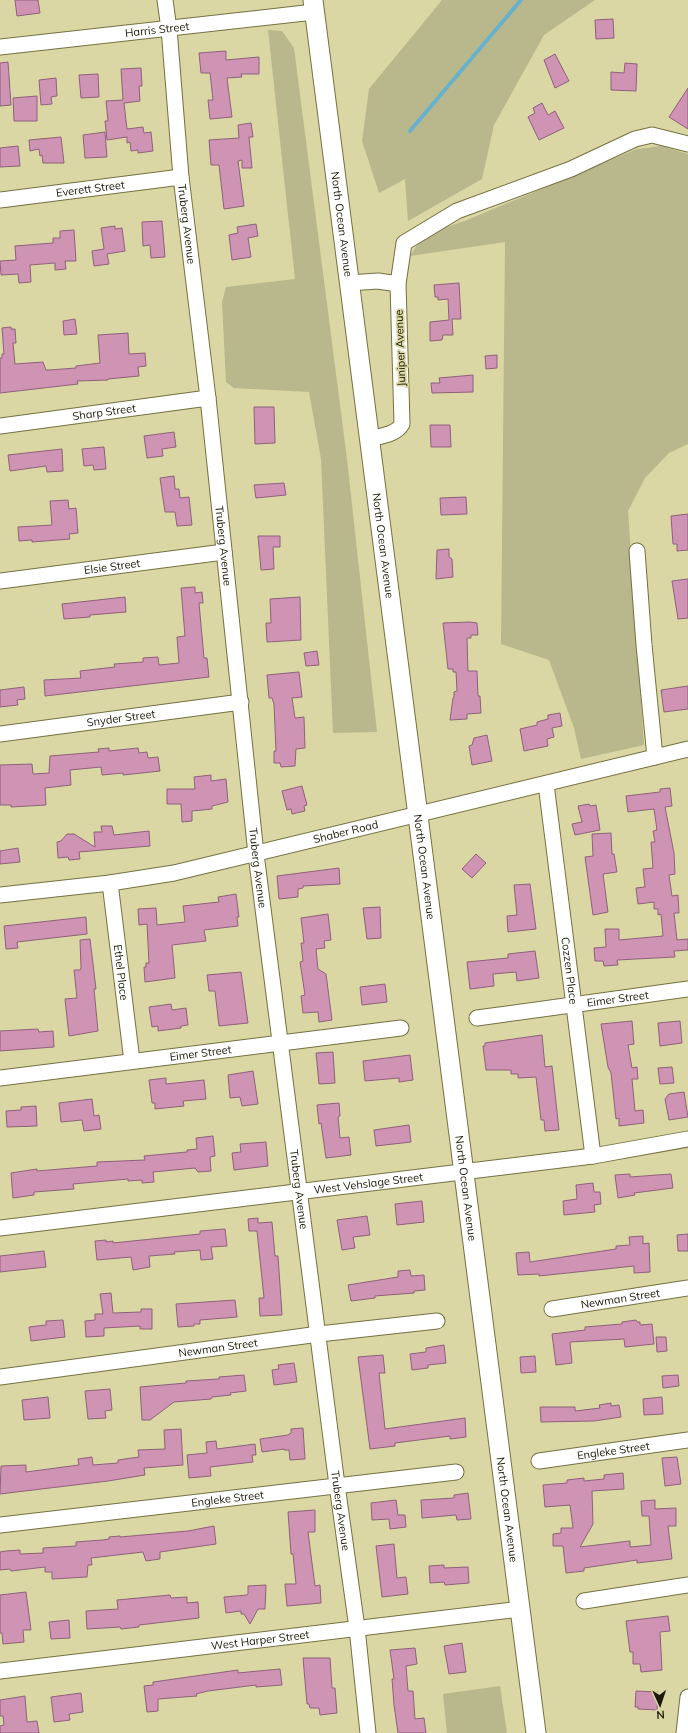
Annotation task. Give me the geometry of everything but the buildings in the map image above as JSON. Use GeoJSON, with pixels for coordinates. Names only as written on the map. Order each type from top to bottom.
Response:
{"type":"FeatureCollection","features":[{"type":"Feature","properties":{"kind":"main road","name":"North Ocean Avenue"},"geometry":{"type":"LineString","coordinates":[[314,6],[348,283],[536,1733]]}},
{"type":"Feature","properties":{"kind":"street","name":"Truberg Avenue"},"geometry":{"type":"LineString","coordinates":[[165,0],[169,29],[181,177],[208,398],[256,854],[319,1334],[337,1485],[357,1628],[368,1733]]}},
{"type":"Feature","properties":{"kind":"street","name":"Harris Street"},"geometry":{"type":"LineString","coordinates":[[0,47],[169,29],[314,6]]}},
{"type":"Feature","properties":{"kind":"street"},"geometry":{"type":"LineString","coordinates":[[348,283],[378,281],[398,284],[404,243],[457,211],[571,169],[635,139],[652,135],[688,144]]}},
{"type":"Feature","properties":{"kind":"street","name":"Everett Street"},"geometry":{"type":"LineString","coordinates":[[0,200],[181,177]]}},
{"type":"Feature","properties":{"kind":"street","name":"Juniper Avenue"},"geometry":{"type":"LineString","coordinates":[[369,440],[391,433],[400,428],[402,424],[398,284]]}},
{"type":"Feature","properties":{"kind":"street","name":"Sharp Street"},"geometry":{"type":"LineString","coordinates":[[0,426],[208,398]]}},
{"type":"Feature","properties":{"kind":"street"},"geometry":{"type":"LineString","coordinates":[[637,551],[644,645],[656,757]]}},
{"type":"Feature","properties":{"kind":"street","name":"Elsie Street"},"geometry":{"type":"LineString","coordinates":[[0,581],[224,552]]}},
{"type":"Feature","properties":{"kind":"street","name":"Snyder Street"},"geometry":{"type":"LineString","coordinates":[[0,734],[241,702]]}},
{"type":"Feature","properties":{"kind":"street","name":"Shaber Road"},"geometry":{"type":"LineString","coordinates":[[0,895],[110,884],[174,872],[256,854],[688,750]]}},
{"type":"Feature","properties":{"kind":"street","name":"Cozzen Place"},"geometry":{"type":"LineString","coordinates":[[546,784],[593,1156]]}},
{"type":"Feature","properties":{"kind":"street","name":"Ethel Place"},"geometry":{"type":"LineString","coordinates":[[110,884],[132,1061]]}},
{"type":"Feature","properties":{"kind":"street","name":"Eimer Street"},"geometry":{"type":"LineString","coordinates":[[477,1018],[688,989]]}},
{"type":"Feature","properties":{"kind":"street","name":"Eimer Street"},"geometry":{"type":"LineString","coordinates":[[0,1078],[401,1028]]}},
{"type":"Feature","properties":{"kind":"street","name":"West Vehslage Street"},"geometry":{"type":"LineString","coordinates":[[0,1228],[593,1156],[688,1139]]}},
{"type":"Feature","properties":{"kind":"street","name":"Newman Street"},"geometry":{"type":"LineString","coordinates":[[552,1309],[688,1288]]}},
{"type":"Feature","properties":{"kind":"street","name":"Newman Street"},"geometry":{"type":"LineString","coordinates":[[0,1377],[319,1334],[437,1321]]}},
{"type":"Feature","properties":{"kind":"street","name":"Engleke Street"},"geometry":{"type":"LineString","coordinates":[[539,1461],[688,1440]]}},
{"type":"Feature","properties":{"kind":"street","name":"Engleke Street"},"geometry":{"type":"LineString","coordinates":[[0,1525],[456,1472]]}},
{"type":"Feature","properties":{"kind":"street"},"geometry":{"type":"LineString","coordinates":[[584,1601],[688,1585]]}},
{"type":"Feature","properties":{"kind":"street","name":"West Harper Street"},"geometry":{"type":"LineString","coordinates":[[0,1671],[520,1609]]}},
{"type":"Feature","properties":{"kind":"street"},"geometry":{"type":"LineString","coordinates":[[684,1733],[688,1696]]}},
{"type":"Feature","properties":{"kind":"shaded area"},"geometry":{"type":"Polygon","coordinates":[[[442,0],[595,0],[544,35],[494,125],[482,179],[408,221],[405,179],[379,193],[362,141],[369,89],[442,0]]]}},
{"type":"Feature","properties":{"kind":"shaded area"},"geometry":{"type":"Polygon","coordinates":[[[268,30],[282,31],[294,48],[347,459],[377,732],[333,733],[321,459],[309,392],[234,388],[226,382],[222,302],[226,287],[295,279],[268,30]]]}},
{"type":"Feature","properties":{"kind":"shaded area"},"geometry":{"type":"Polygon","coordinates":[[[661,146],[688,154],[688,444],[669,453],[645,478],[628,511],[644,745],[581,759],[574,728],[549,660],[501,644],[505,242],[410,256],[424,235],[467,220],[637,149],[661,146]]]}},
{"type":"Feature","properties":{"kind":"shaded area"},"geometry":{"type":"Polygon","coordinates":[[[500,1686],[507,1733],[447,1733],[443,1694],[500,1686]]]}},
{"type":"Feature","properties":{"kind":"waterway"},"geometry":{"type":"LineString","coordinates":[[410,131],[521,0]]}}]}
